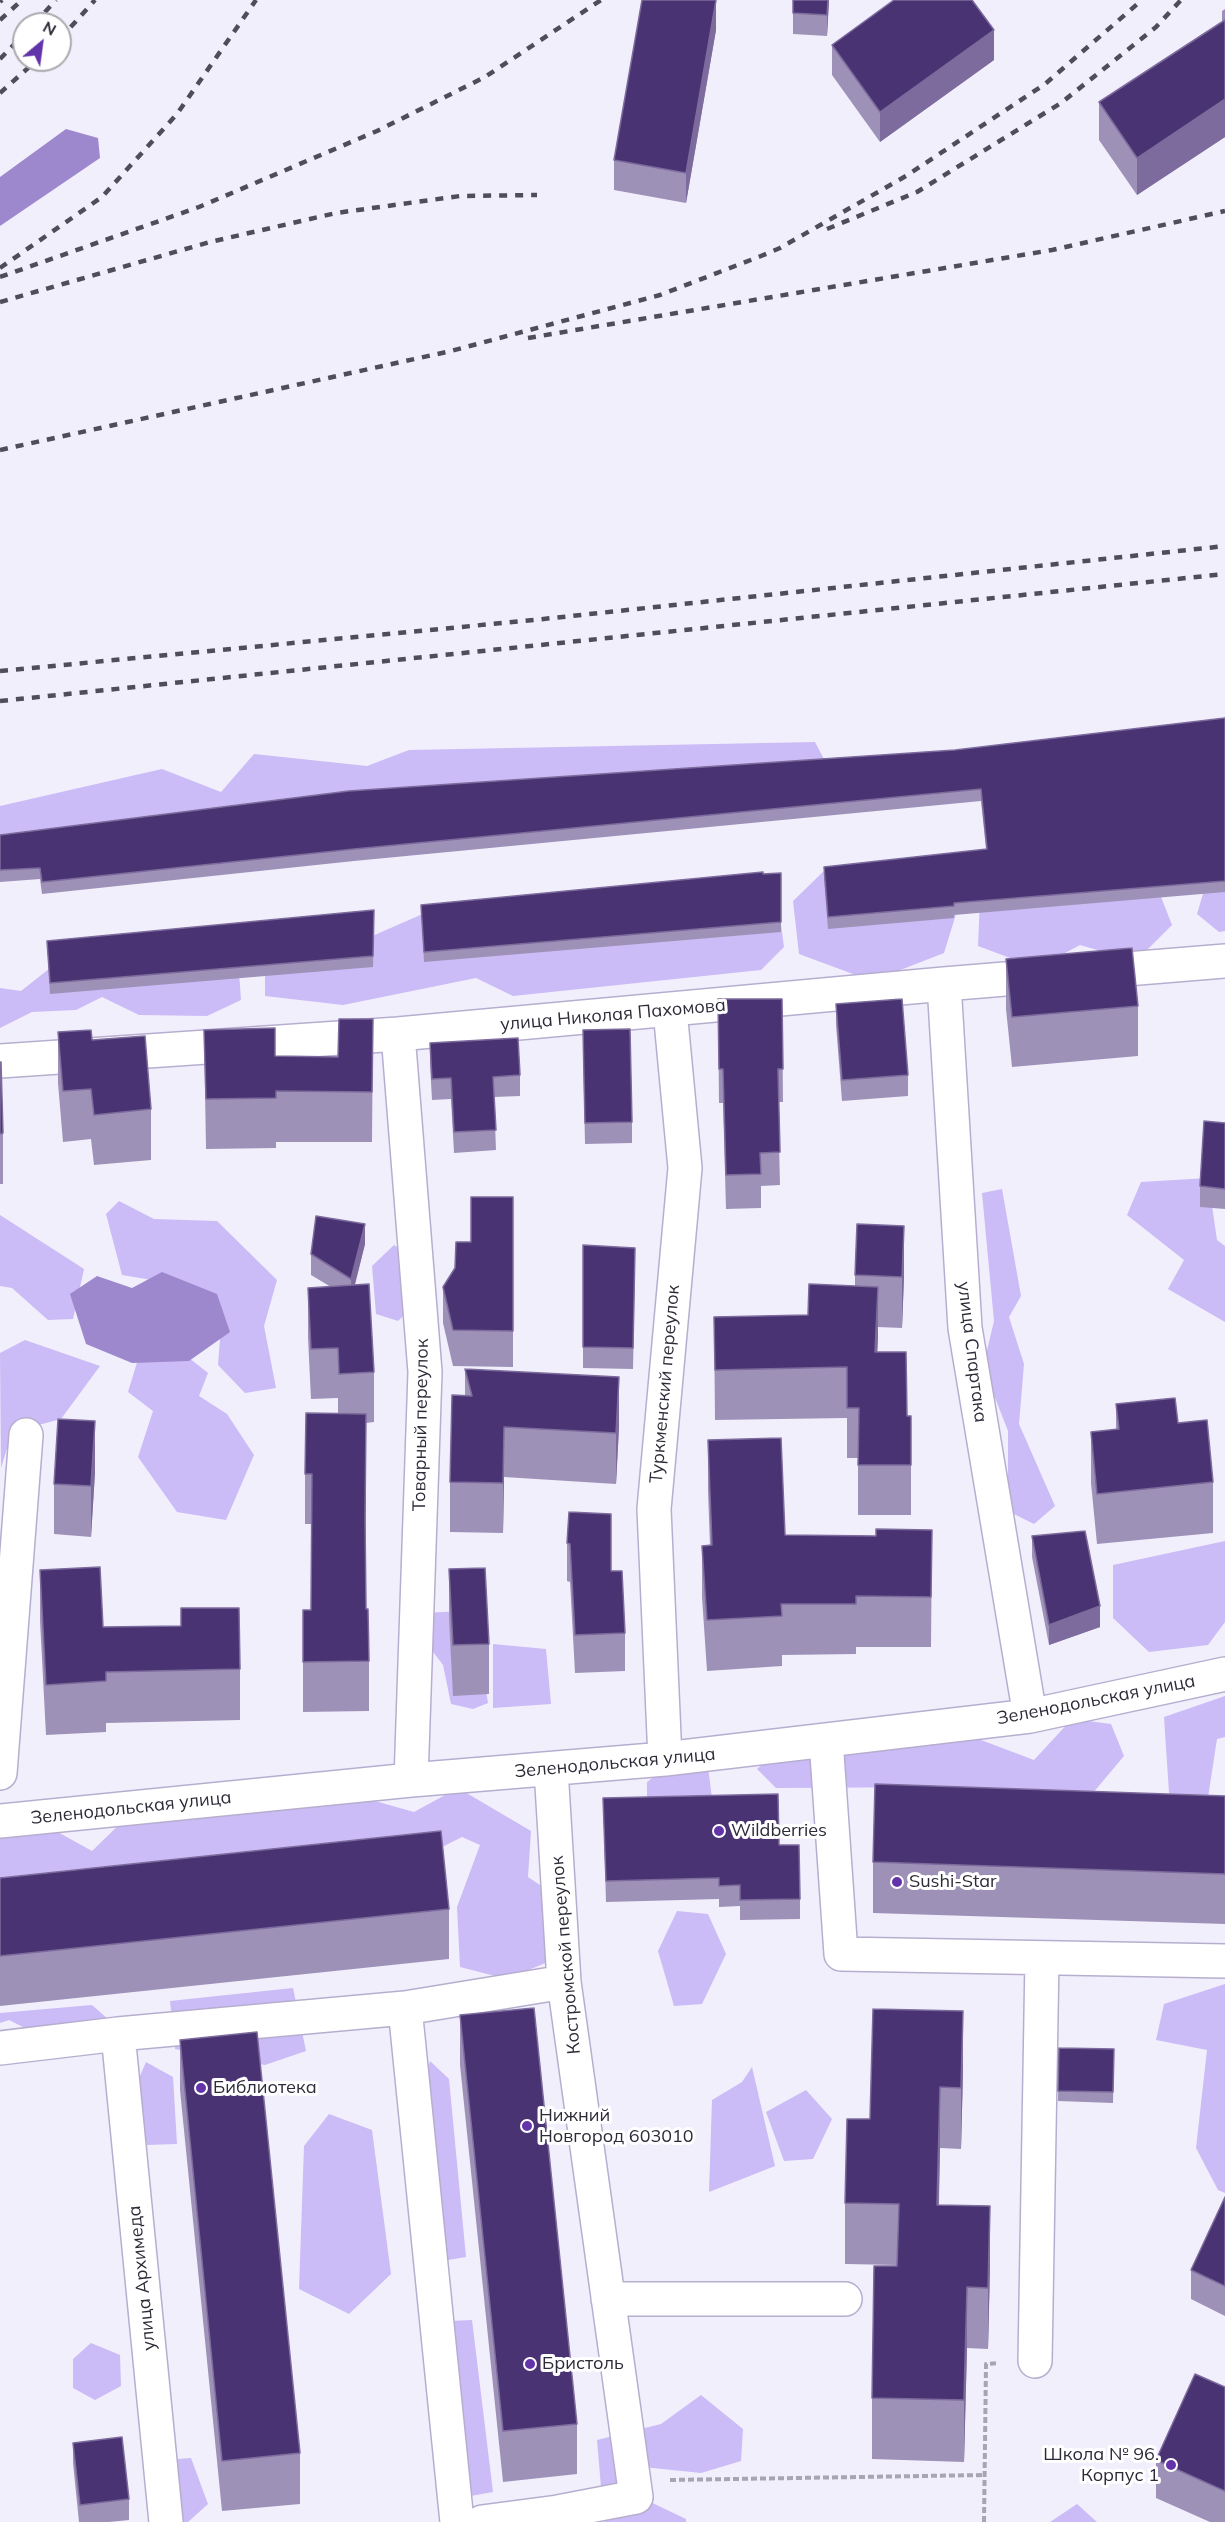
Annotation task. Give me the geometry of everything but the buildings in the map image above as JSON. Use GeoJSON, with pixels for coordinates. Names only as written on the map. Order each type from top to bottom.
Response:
{"type":"FeatureCollection","features":[{"type":"Feature","properties":{"kind":"street","name":"улица Николая Пахомова"},"geometry":{"type":"LineString","coordinates":[[0,1061],[398,1034],[1225,961]]}},
{"type":"Feature","properties":{"kind":"street","name":"улица Спартака"},"geometry":{"type":"LineString","coordinates":[[944,984],[965,1328],[1030,1716]]}},
{"type":"Feature","properties":{"kind":"street","name":"Туркменский переулок"},"geometry":{"type":"LineString","coordinates":[[664,1760],[654,1509],[685,1168],[670,1010]]}},
{"type":"Feature","properties":{"kind":"street","name":"Товарный переулок"},"geometry":{"type":"LineString","coordinates":[[398,1034],[425,1372],[411,1780]]}},
{"type":"Feature","properties":{"kind":"street"},"geometry":{"type":"LineString","coordinates":[[0,1773],[26,1436]]}},
{"type":"Feature","properties":{"kind":"street","name":"Зеленодольская улица"},"geometry":{"type":"LineString","coordinates":[[0,1821],[411,1780],[664,1760],[1030,1716],[1225,1674]]}},
{"type":"Feature","properties":{"kind":"street"},"geometry":{"type":"LineString","coordinates":[[826,1740],[841,1954],[1225,1961]]}},
{"type":"Feature","properties":{"kind":"street","name":"Костромской переулок"},"geometry":{"type":"LineString","coordinates":[[551,1769],[564,1982],[634,2489]]}},
{"type":"Feature","properties":{"kind":"street"},"geometry":{"type":"LineString","coordinates":[[1035,2361],[1042,1958]]}},
{"type":"Feature","properties":{"kind":"street"},"geometry":{"type":"LineString","coordinates":[[0,2048],[118,2034],[405,2008],[564,1982]]}},
{"type":"Feature","properties":{"kind":"street"},"geometry":{"type":"LineString","coordinates":[[405,2008],[457,2522]]}},
{"type":"Feature","properties":{"kind":"street","name":"улица Архимеда"},"geometry":{"type":"LineString","coordinates":[[118,2034],[166,2522]]}},
{"type":"Feature","properties":{"kind":"street"},"geometry":{"type":"LineString","coordinates":[[608,2299],[845,2299]]}},
{"type":"Feature","properties":{"kind":"street"},"geometry":{"type":"LineString","coordinates":[[482,2522],[558,2517],[634,2489]]}},
{"type":"Feature","properties":{"kind":"path"},"geometry":{"type":"LineString","coordinates":[[984,2522],[986,2364],[1035,2361]]}},
{"type":"Feature","properties":{"kind":"path"},"geometry":{"type":"LineString","coordinates":[[634,2489],[984,2475]]}},
{"type":"Feature","properties":{"kind":"shaded area"},"geometry":{"type":"Polygon","coordinates":[[[66,129],[98,138],[100,158],[0,226],[0,177],[66,129]]]}},
{"type":"Feature","properties":{"kind":"shaded area"},"geometry":{"type":"Polygon","coordinates":[[[815,742],[828,767],[0,859],[0,806],[162,769],[221,792],[254,754],[367,766],[409,750],[815,742]]]}},
{"type":"Feature","properties":{"kind":"shaded area"},"geometry":{"type":"Polygon","coordinates":[[[1225,842],[1225,931],[1219,932],[1197,914],[1218,843],[1225,842]]]}},
{"type":"Feature","properties":{"kind":"shaded area"},"geometry":{"type":"Polygon","coordinates":[[[1145,856],[1172,925],[1136,961],[1080,945],[1037,968],[978,946],[980,899],[1145,856]]]}},
{"type":"Feature","properties":{"kind":"shaded area"},"geometry":{"type":"Polygon","coordinates":[[[824,871],[960,901],[944,953],[872,981],[799,954],[793,901],[824,871]]]}},
{"type":"Feature","properties":{"kind":"shaded area"},"geometry":{"type":"Polygon","coordinates":[[[777,894],[784,947],[761,970],[513,996],[476,978],[343,1005],[265,996],[265,967],[329,955],[434,909],[777,894]]]}},
{"type":"Feature","properties":{"kind":"shaded area"},"geometry":{"type":"Polygon","coordinates":[[[54,965],[239,972],[241,1000],[207,1016],[139,1015],[102,997],[76,1010],[32,1012],[0,1028],[0,988],[21,991],[54,965]]]}},
{"type":"Feature","properties":{"kind":"shaded area"},"geometry":{"type":"Polygon","coordinates":[[[1208,1178],[1217,1240],[1225,1246],[1225,1322],[1168,1289],[1184,1260],[1127,1215],[1141,1182],[1208,1178]]]}},
{"type":"Feature","properties":{"kind":"shaded area"},"geometry":{"type":"Polygon","coordinates":[[[1002,1189],[1021,1296],[1009,1317],[1024,1364],[1019,1424],[1055,1506],[1034,1524],[1008,1511],[1008,1431],[983,1367],[994,1321],[982,1193],[1002,1189]]]}},
{"type":"Feature","properties":{"kind":"shaded area"},"geometry":{"type":"Polygon","coordinates":[[[119,1201],[154,1219],[217,1221],[277,1280],[264,1326],[276,1388],[245,1393],[218,1365],[221,1326],[194,1287],[122,1275],[106,1214],[119,1201]]]}},
{"type":"Feature","properties":{"kind":"shaded area"},"geometry":{"type":"Polygon","coordinates":[[[0,1215],[84,1269],[73,1319],[48,1320],[12,1288],[0,1286],[0,1215]]]}},
{"type":"Feature","properties":{"kind":"shaded area"},"geometry":{"type":"Polygon","coordinates":[[[394,1245],[414,1257],[415,1305],[398,1321],[376,1314],[372,1266],[394,1245]]]}},
{"type":"Feature","properties":{"kind":"shaded area"},"geometry":{"type":"Polygon","coordinates":[[[162,1272],[217,1294],[230,1332],[189,1361],[132,1363],[86,1344],[70,1294],[97,1276],[132,1288],[162,1272]]]}},
{"type":"Feature","properties":{"kind":"shaded area"},"geometry":{"type":"Polygon","coordinates":[[[25,1340],[100,1366],[61,1419],[12,1432],[1,1468],[0,1353],[25,1340]]]}},
{"type":"Feature","properties":{"kind":"shaded area"},"geometry":{"type":"Polygon","coordinates":[[[184,1354],[208,1373],[199,1396],[227,1414],[254,1455],[226,1520],[177,1512],[138,1457],[153,1411],[128,1392],[139,1356],[184,1354]]]}},
{"type":"Feature","properties":{"kind":"shaded area"},"geometry":{"type":"Polygon","coordinates":[[[1225,1541],[1225,1622],[1208,1645],[1149,1652],[1113,1618],[1113,1565],[1225,1541]]]}},
{"type":"Feature","properties":{"kind":"shaded area"},"geometry":{"type":"Polygon","coordinates":[[[460,1611],[476,1627],[488,1703],[473,1709],[451,1704],[443,1665],[421,1636],[425,1613],[460,1611]]]}},
{"type":"Feature","properties":{"kind":"shaded area"},"geometry":{"type":"Polygon","coordinates":[[[493,1644],[546,1649],[551,1704],[493,1708],[493,1644]]]}},
{"type":"Feature","properties":{"kind":"shaded area"},"geometry":{"type":"Polygon","coordinates":[[[1225,1696],[1225,1737],[1217,1739],[1207,1804],[1170,1808],[1164,1717],[1225,1696]]]}},
{"type":"Feature","properties":{"kind":"shaded area"},"geometry":{"type":"Polygon","coordinates":[[[1072,1719],[1111,1724],[1124,1756],[1087,1800],[991,1809],[952,1787],[776,1788],[757,1769],[775,1753],[973,1737],[1034,1760],[1072,1719]]]}},
{"type":"Feature","properties":{"kind":"shaded area"},"geometry":{"type":"Polygon","coordinates":[[[676,1760],[708,1767],[713,1806],[647,1809],[647,1782],[676,1760]]]}},
{"type":"Feature","properties":{"kind":"shaded area"},"geometry":{"type":"Polygon","coordinates":[[[458,1788],[531,1831],[528,1877],[546,1889],[555,1959],[507,1979],[460,1967],[457,1907],[480,1845],[462,1837],[430,1853],[132,1886],[103,1866],[73,1898],[0,1904],[0,1833],[47,1826],[92,1851],[124,1820],[350,1794],[414,1812],[458,1788]]]}},
{"type":"Feature","properties":{"kind":"shaded area"},"geometry":{"type":"Polygon","coordinates":[[[677,1911],[708,1914],[726,1954],[702,2004],[674,2006],[658,1951],[677,1911]]]}},
{"type":"Feature","properties":{"kind":"shaded area"},"geometry":{"type":"Polygon","coordinates":[[[1225,1984],[1225,2193],[1218,2190],[1196,2148],[1207,2050],[1156,2040],[1164,2004],[1225,1984]]]}},
{"type":"Feature","properties":{"kind":"shaded area"},"geometry":{"type":"Polygon","coordinates":[[[293,1988],[306,2051],[265,2065],[175,2049],[170,2001],[293,1988]]]}},
{"type":"Feature","properties":{"kind":"shaded area"},"geometry":{"type":"Polygon","coordinates":[[[92,2005],[108,2019],[43,2037],[9,2020],[0,2023],[0,2013],[92,2005]]]}},
{"type":"Feature","properties":{"kind":"shaded area"},"geometry":{"type":"Polygon","coordinates":[[[430,2061],[449,2079],[466,2257],[448,2260],[417,2215],[437,2160],[409,2135],[430,2061]]]}},
{"type":"Feature","properties":{"kind":"shaded area"},"geometry":{"type":"Polygon","coordinates":[[[146,2062],[173,2077],[177,2144],[147,2145],[134,2090],[146,2062]]]}},
{"type":"Feature","properties":{"kind":"shaded area"},"geometry":{"type":"Polygon","coordinates":[[[752,2067],[775,2166],[709,2192],[712,2100],[742,2082],[752,2067]]]}},
{"type":"Feature","properties":{"kind":"shaded area"},"geometry":{"type":"Polygon","coordinates":[[[806,2090],[832,2119],[813,2159],[784,2161],[766,2112],[806,2090]]]}},
{"type":"Feature","properties":{"kind":"shaded area"},"geometry":{"type":"Polygon","coordinates":[[[329,2114],[372,2130],[391,2274],[349,2314],[299,2289],[304,2146],[329,2114]]]}},
{"type":"Feature","properties":{"kind":"shaded area"},"geometry":{"type":"Polygon","coordinates":[[[472,2320],[493,2492],[465,2497],[450,2321],[472,2320]]]}},
{"type":"Feature","properties":{"kind":"shaded area"},"geometry":{"type":"Polygon","coordinates":[[[91,2343],[120,2355],[121,2386],[95,2400],[73,2388],[73,2359],[91,2343]]]}},
{"type":"Feature","properties":{"kind":"shaded area"},"geometry":{"type":"Polygon","coordinates":[[[701,2395],[743,2429],[741,2461],[701,2473],[643,2467],[642,2498],[686,2519],[686,2522],[604,2522],[597,2440],[661,2424],[701,2395]]]}},
{"type":"Feature","properties":{"kind":"shaded area"},"geometry":{"type":"Polygon","coordinates":[[[191,2458],[208,2504],[188,2522],[183,2522],[156,2507],[152,2461],[191,2458]]]}},
{"type":"Feature","properties":{"kind":"shaded area"},"geometry":{"type":"Polygon","coordinates":[[[1077,2504],[1097,2522],[1050,2522],[1077,2504]]]}},
{"type":"Feature","properties":{"kind":"railway"},"geometry":{"type":"LineString","coordinates":[[0,20],[22,0]]}},
{"type":"Feature","properties":{"kind":"railway"},"geometry":{"type":"LineString","coordinates":[[45,12],[56,0]]}},
{"type":"Feature","properties":{"kind":"railway"},"geometry":{"type":"LineString","coordinates":[[72,26],[95,0]]}},
{"type":"Feature","properties":{"kind":"railway"},"geometry":{"type":"LineString","coordinates":[[0,268],[102,197],[177,114],[256,0]]}},
{"type":"Feature","properties":{"kind":"railway"},"geometry":{"type":"LineString","coordinates":[[0,277],[199,207],[377,131],[485,77],[601,0]]}},
{"type":"Feature","properties":{"kind":"railway"},"geometry":{"type":"LineString","coordinates":[[0,450],[451,351],[660,295],[761,256],[780,248],[906,176],[1045,84],[1142,0]]}},
{"type":"Feature","properties":{"kind":"railway"},"geometry":{"type":"LineString","coordinates":[[827,229],[917,192],[1061,103],[1156,27],[1181,0]]}},
{"type":"Feature","properties":{"kind":"railway"},"geometry":{"type":"LineString","coordinates":[[0,59],[12,46]]}},
{"type":"Feature","properties":{"kind":"railway"},"geometry":{"type":"LineString","coordinates":[[0,93],[24,72]]}},
{"type":"Feature","properties":{"kind":"railway"},"geometry":{"type":"LineString","coordinates":[[0,302],[210,242],[336,213],[460,196],[537,195]]}},
{"type":"Feature","properties":{"kind":"railway"},"geometry":{"type":"LineString","coordinates":[[528,338],[1052,250],[1225,211]]}},
{"type":"Feature","properties":{"kind":"railway"},"geometry":{"type":"LineString","coordinates":[[0,671],[534,620],[1225,546]]}},
{"type":"Feature","properties":{"kind":"railway"},"geometry":{"type":"LineString","coordinates":[[0,701],[1225,574]]}},
{"type":"Feature","properties":{"kind":"place","name":"Wildberries"},"geometry":{"type":"Point","coordinates":[719,1831]}},
{"type":"Feature","properties":{"kind":"place","name":"Sushi-Star"},"geometry":{"type":"Point","coordinates":[897,1882]}},
{"type":"Feature","properties":{"kind":"place","name":"Библиотека"},"geometry":{"type":"Point","coordinates":[201,2088]}},
{"type":"Feature","properties":{"kind":"place","name":"Нижний Новгород 603010"},"geometry":{"type":"Point","coordinates":[527,2126]}},
{"type":"Feature","properties":{"kind":"place","name":"Бристоль"},"geometry":{"type":"Point","coordinates":[530,2364]}},
{"type":"Feature","properties":{"kind":"place","name":"Школа № 96. Корпус 1"},"geometry":{"type":"Point","coordinates":[1171,2465]}}]}
